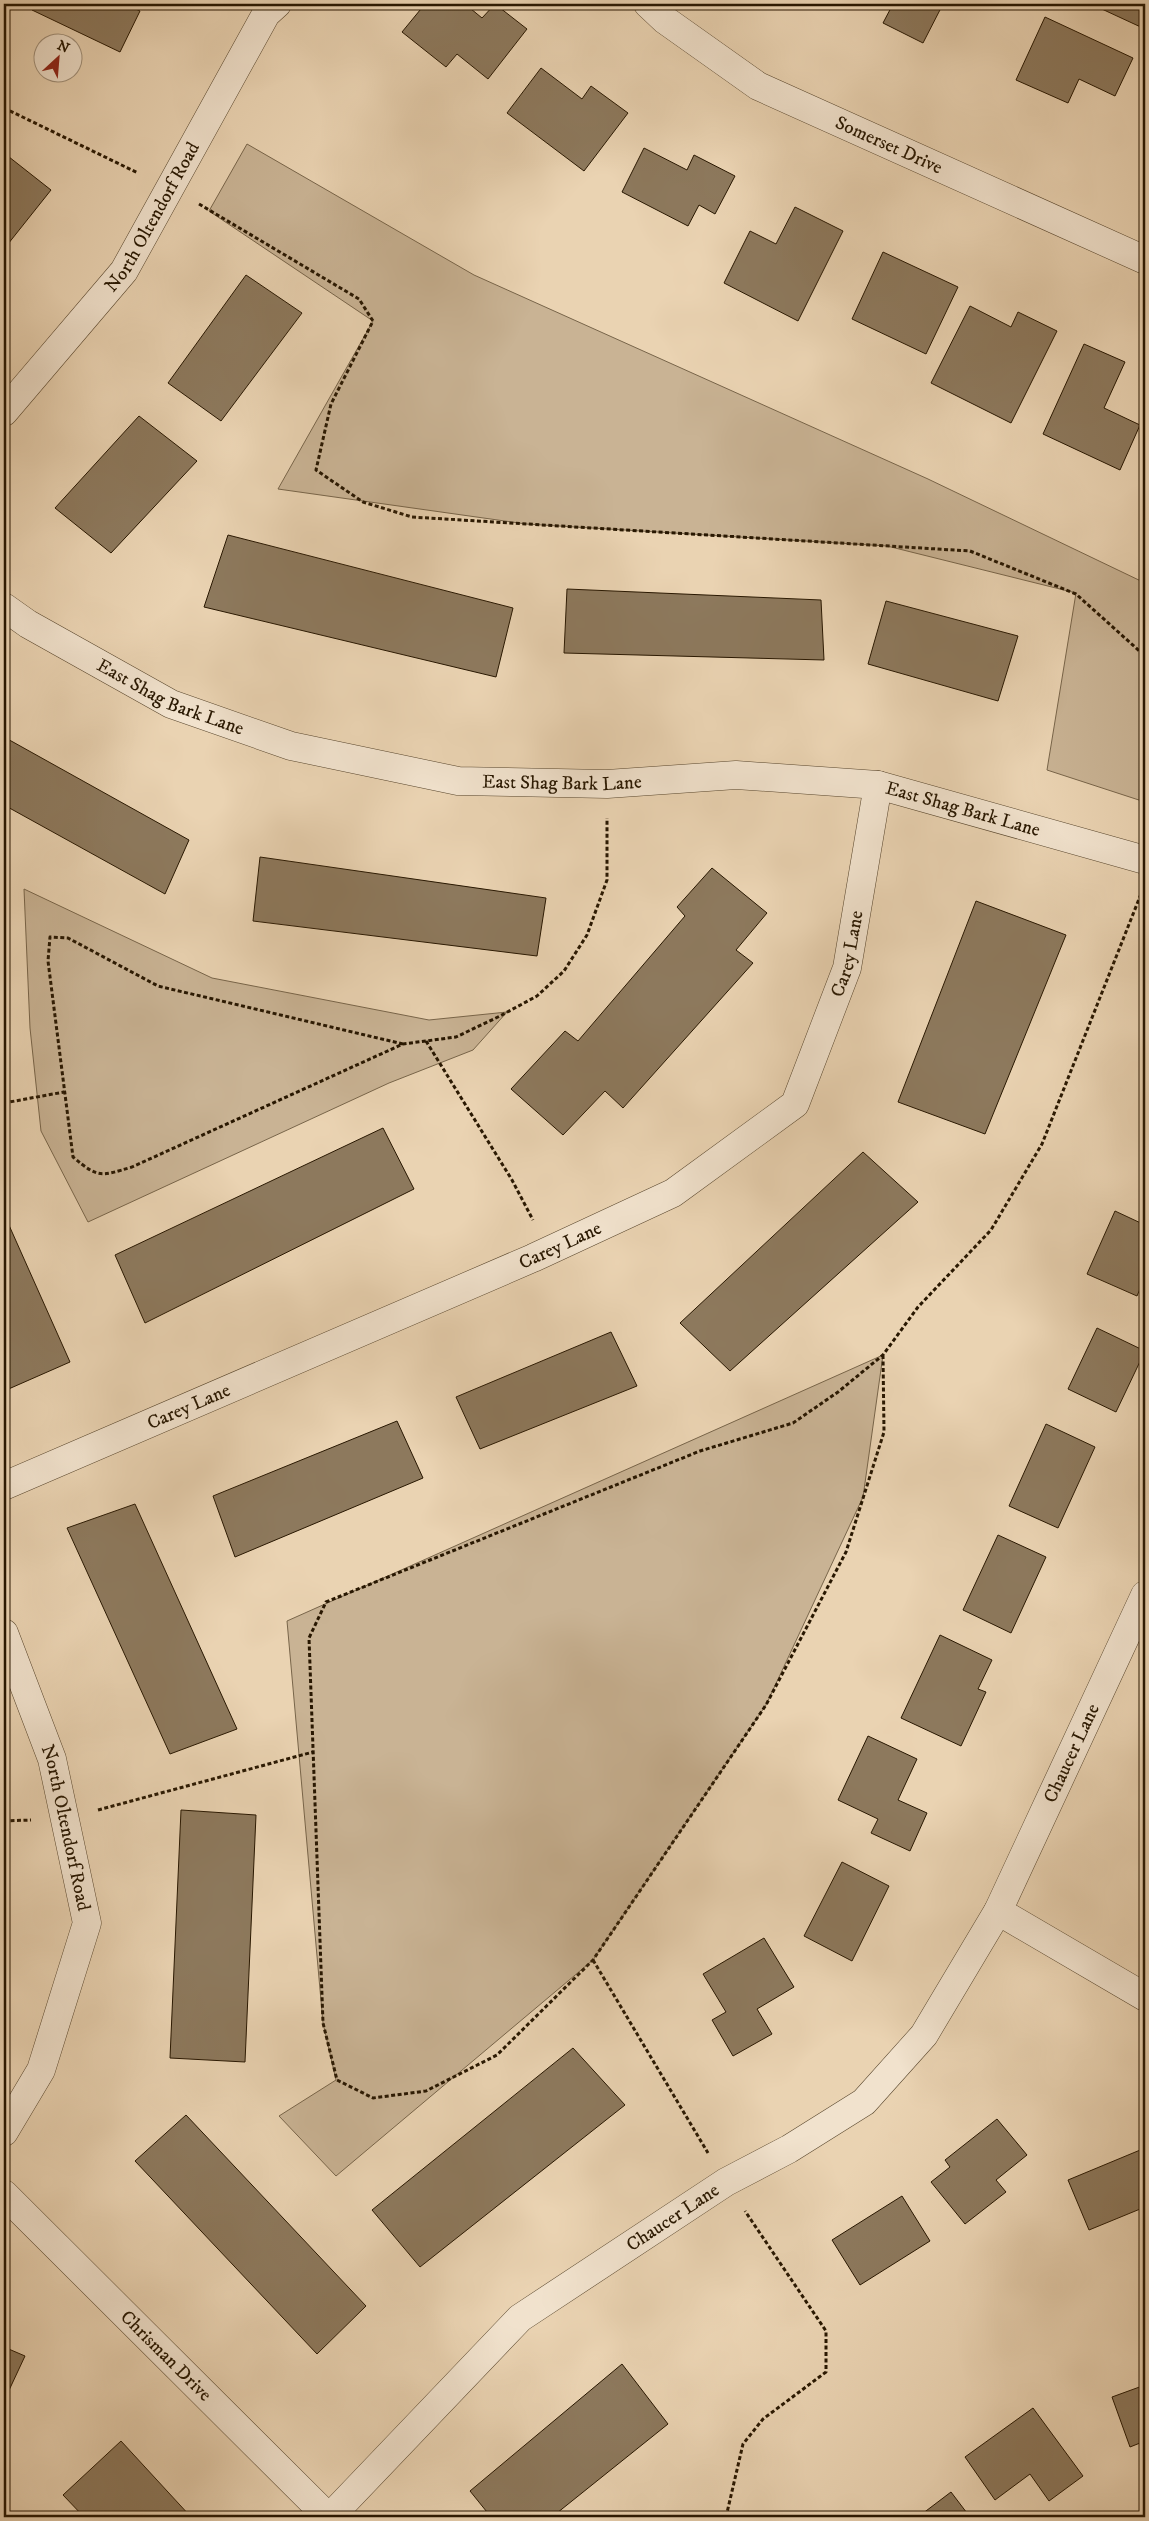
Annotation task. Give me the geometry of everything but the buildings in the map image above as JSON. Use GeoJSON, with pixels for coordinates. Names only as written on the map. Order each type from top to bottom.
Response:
{"type":"FeatureCollection","features":[{"type":"Feature","properties":{"kind":"street","name":"North Oltendorf Road"},"geometry":{"type":"LineString","coordinates":[[4,412],[124,271],[172,188],[266,14],[277,4]]}},
{"type":"Feature","properties":{"kind":"street","name":"Somerset Drive"},"geometry":{"type":"LineString","coordinates":[[648,4],[666,20],[758,86],[1145,260]]}},
{"type":"Feature","properties":{"kind":"street","name":"East Shag Bark Lane"},"geometry":{"type":"LineString","coordinates":[[4,607],[28,624],[171,704],[291,746],[458,781],[606,784],[736,775],[878,785],[1145,860]]}},
{"type":"Feature","properties":{"kind":"street","name":"Carey Lane"},"geometry":{"type":"LineString","coordinates":[[4,1486],[549,1250],[673,1193],[795,1104],[847,968],[878,785]]}},
{"type":"Feature","properties":{"kind":"street","name":"Chaucer Lane"},"geometry":{"type":"LineString","coordinates":[[329,2517],[520,2318],[726,2182],[789,2149],[864,2102],[924,2035],[998,1911],[1145,1595]]}},
{"type":"Feature","properties":{"kind":"street","name":"North Oltendorf Road"},"geometry":{"type":"LineString","coordinates":[[4,1633],[52,1759],[87,1923],[41,2070],[4,2132]]}},
{"type":"Feature","properties":{"kind":"street"},"geometry":{"type":"LineString","coordinates":[[998,1911],[1145,1997]]}},
{"type":"Feature","properties":{"kind":"street","name":"Chrisman Drive"},"geometry":{"type":"LineString","coordinates":[[4,2194],[329,2517]]}},
{"type":"Feature","properties":{"kind":"path"},"geometry":{"type":"LineString","coordinates":[[4,108],[172,188],[359,299],[373,321],[331,404],[316,470],[363,502],[412,517],[970,551],[1076,594],[1145,656]]}},
{"type":"Feature","properties":{"kind":"path"},"geometry":{"type":"LineString","coordinates":[[404,1044],[158,986],[68,938],[50,936],[48,960],[73,1157],[86,1168],[104,1176],[132,1167],[404,1044],[456,1037],[537,996],[564,972],[587,935],[606,880],[606,784]]}},
{"type":"Feature","properties":{"kind":"path"},"geometry":{"type":"LineString","coordinates":[[883,1355],[884,1432],[846,1552],[766,1705],[593,1960],[497,2055],[426,2091],[373,2098],[336,2080],[323,2023],[309,1638],[326,1602],[700,1451],[793,1423],[838,1392],[883,1355],[918,1307],[991,1230],[1042,1144],[1142,894]]}},
{"type":"Feature","properties":{"kind":"path"},"geometry":{"type":"LineString","coordinates":[[426,1041],[512,1180],[549,1250]]}},
{"type":"Feature","properties":{"kind":"path"},"geometry":{"type":"LineString","coordinates":[[4,1103],[64,1092]]}},
{"type":"Feature","properties":{"kind":"path"},"geometry":{"type":"LineString","coordinates":[[4,1821],[65,1819],[313,1752]]}},
{"type":"Feature","properties":{"kind":"path"},"geometry":{"type":"LineString","coordinates":[[593,1960],[726,2182],[826,2331],[826,2372],[763,2419],[743,2444],[726,2517]]}},
{"type":"Feature","properties":{"kind":"shaded area"},"geometry":{"type":"Polygon","coordinates":[[[247,144],[474,275],[928,479],[1145,583],[1145,802],[1047,770],[1076,593],[887,546],[526,524],[278,489],[373,321],[209,211],[247,144]]]}},
{"type":"Feature","properties":{"kind":"shaded area"},"geometry":{"type":"Polygon","coordinates":[[[24,889],[212,978],[429,1020],[507,1012],[473,1050],[389,1083],[88,1222],[41,1131],[30,1028],[24,889]]]}},
{"type":"Feature","properties":{"kind":"shaded area"},"geometry":{"type":"Polygon","coordinates":[[[883,1355],[863,1497],[766,1705],[593,1960],[336,2176],[279,2116],[336,2080],[323,2023],[287,1621],[883,1355]]]}}]}
